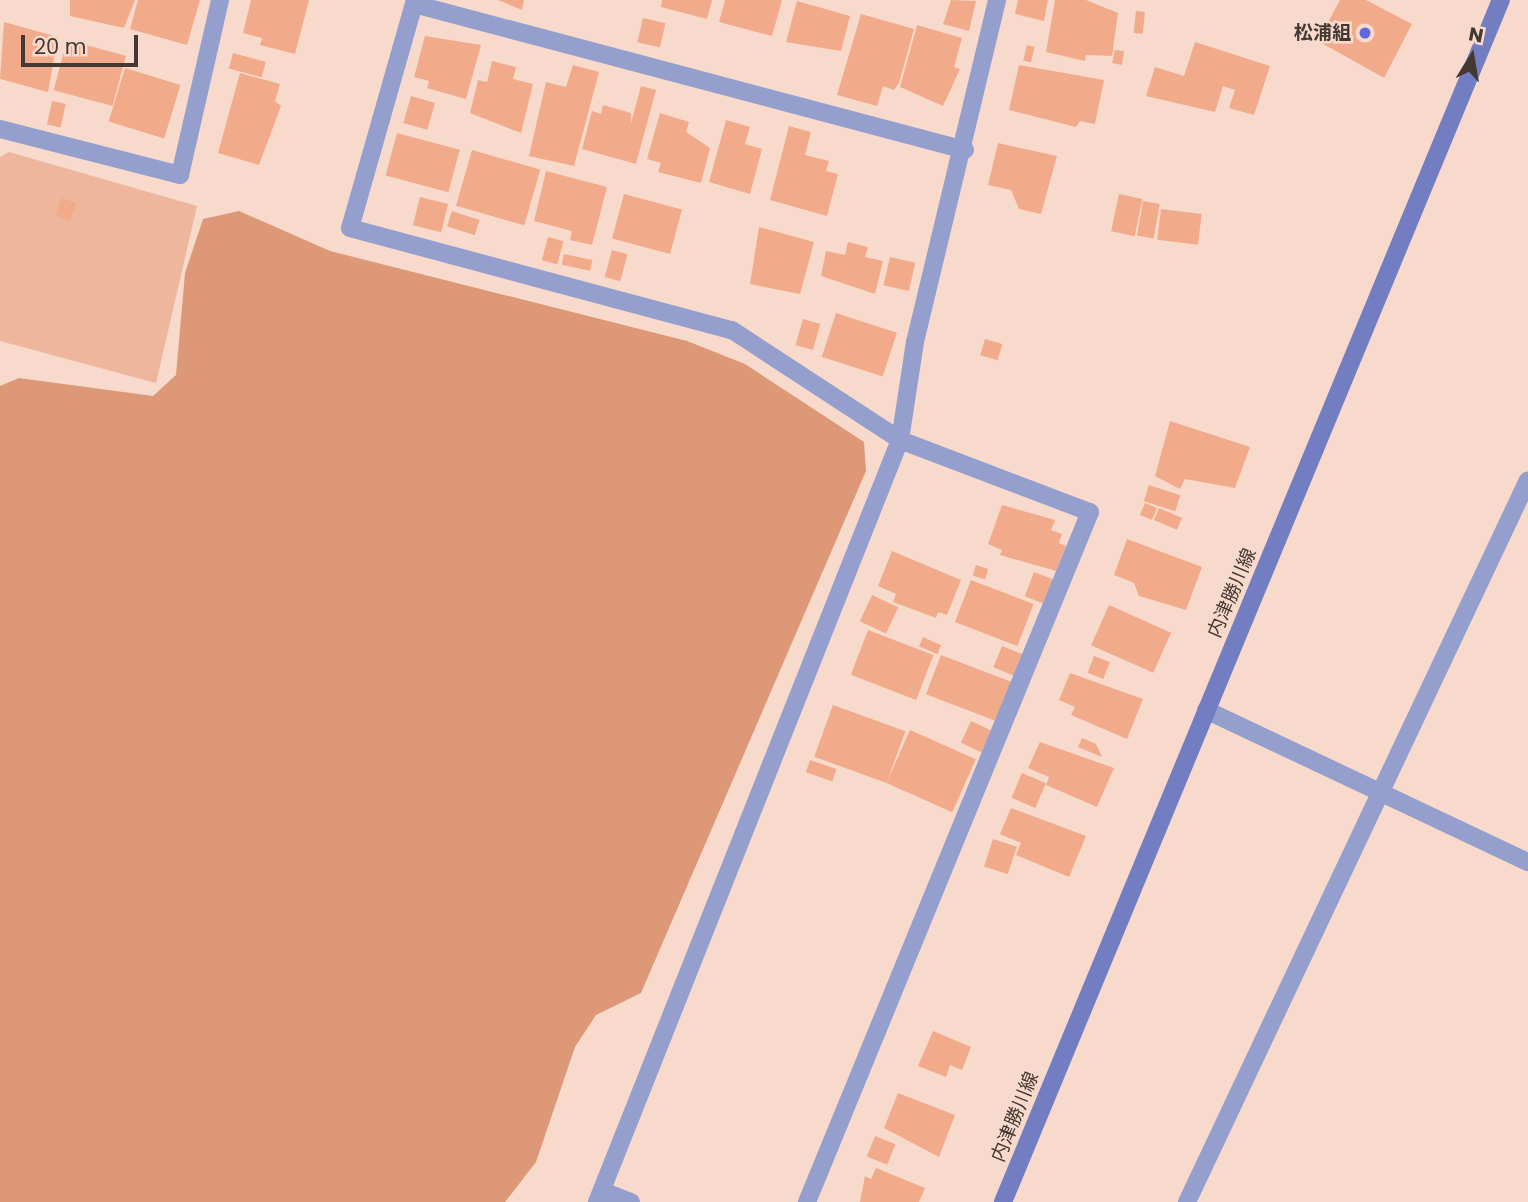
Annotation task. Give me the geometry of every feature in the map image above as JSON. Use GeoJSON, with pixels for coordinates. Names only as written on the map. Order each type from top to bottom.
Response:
{"type":"FeatureCollection","features":[{"type":"Feature","properties":{"kind":"main road","name":"内津勝川線"},"geometry":{"type":"LineString","coordinates":[[1003,1202],[1501,0]]}},
{"type":"Feature","properties":{"kind":"street"},"geometry":{"type":"LineString","coordinates":[[0,129],[180,175],[220,0]]}},
{"type":"Feature","properties":{"kind":"street"},"geometry":{"type":"LineString","coordinates":[[631,1202],[600,1196],[900,440],[915,342],[965,150],[997,0]]}},
{"type":"Feature","properties":{"kind":"street"},"geometry":{"type":"LineString","coordinates":[[807,1202],[1090,512],[900,440],[732,330],[351,228],[415,2],[965,150]]}},
{"type":"Feature","properties":{"kind":"street"},"geometry":{"type":"LineString","coordinates":[[1187,1202],[1528,480]]}},
{"type":"Feature","properties":{"kind":"street"},"geometry":{"type":"LineString","coordinates":[[1206,710],[1528,862]]}},
{"type":"Feature","properties":{"kind":"shaded area"},"geometry":{"type":"Polygon","coordinates":[[[9,152],[197,206],[156,383],[0,341],[0,157],[9,152]]]}},
{"type":"Feature","properties":{"kind":"shaded area"},"geometry":{"type":"Polygon","coordinates":[[[239,211],[330,251],[687,341],[745,364],[864,442],[866,471],[641,993],[596,1015],[575,1047],[536,1162],[505,1202],[0,1202],[0,386],[19,378],[153,396],[176,375],[185,273],[203,219],[239,211]]]}},
{"type":"Feature","properties":{"kind":"building"},"geometry":{"type":"Polygon","coordinates":[[[70,0],[135,0],[124,28],[70,16],[70,0]]]}},
{"type":"Feature","properties":{"kind":"building"},"geometry":{"type":"Polygon","coordinates":[[[138,0],[200,0],[187,45],[130,29],[138,0]]]}},
{"type":"Feature","properties":{"kind":"building"},"geometry":{"type":"Polygon","coordinates":[[[251,0],[309,0],[295,54],[260,45],[262,38],[243,33],[251,0]]]}},
{"type":"Feature","properties":{"kind":"building"},"geometry":{"type":"Polygon","coordinates":[[[498,0],[524,0],[522,10],[498,0]]]}},
{"type":"Feature","properties":{"kind":"building"},"geometry":{"type":"Polygon","coordinates":[[[662,0],[712,0],[707,19],[661,7],[662,0]]]}},
{"type":"Feature","properties":{"kind":"building"},"geometry":{"type":"Polygon","coordinates":[[[725,0],[782,0],[772,36],[719,22],[725,0]]]}},
{"type":"Feature","properties":{"kind":"building"},"geometry":{"type":"Polygon","coordinates":[[[951,0],[976,1],[969,31],[943,24],[951,0]]]}},
{"type":"Feature","properties":{"kind":"building"},"geometry":{"type":"Polygon","coordinates":[[[1018,0],[1048,0],[1044,21],[1015,14],[1018,0]]]}},
{"type":"Feature","properties":{"kind":"building"},"geometry":{"type":"Polygon","coordinates":[[[1055,0],[1086,0],[1118,13],[1112,56],[1086,55],[1085,61],[1046,52],[1055,0]]]}},
{"type":"Feature","properties":{"kind":"building","name":"松浦組"},"geometry":{"type":"Polygon","coordinates":[[[1340,0],[1366,0],[1412,24],[1384,78],[1318,41],[1340,0]]]}},
{"type":"Feature","properties":{"kind":"building"},"geometry":{"type":"Polygon","coordinates":[[[797,1],[850,16],[841,51],[786,42],[797,1]]]}},
{"type":"Feature","properties":{"kind":"building"},"geometry":{"type":"Polygon","coordinates":[[[1136,11],[1145,12],[1143,34],[1134,33],[1136,11]]]}},
{"type":"Feature","properties":{"kind":"building"},"geometry":{"type":"Polygon","coordinates":[[[861,14],[914,29],[899,83],[894,90],[883,86],[877,106],[837,95],[861,14]]]}},
{"type":"Feature","properties":{"kind":"building"},"geometry":{"type":"Polygon","coordinates":[[[643,18],[665,23],[660,48],[637,42],[643,18]]]}},
{"type":"Feature","properties":{"kind":"building"},"geometry":{"type":"Polygon","coordinates":[[[4,22],[58,37],[48,92],[0,79],[4,22]]]}},
{"type":"Feature","properties":{"kind":"building"},"geometry":{"type":"Polygon","coordinates":[[[917,25],[962,38],[954,67],[960,69],[943,106],[900,87],[917,25]]]}},
{"type":"Feature","properties":{"kind":"building"},"geometry":{"type":"Polygon","coordinates":[[[425,36],[481,45],[466,99],[427,88],[429,81],[414,77],[425,36]]]}},
{"type":"Feature","properties":{"kind":"building"},"geometry":{"type":"Polygon","coordinates":[[[67,40],[126,56],[112,106],[54,90],[67,40]]]}},
{"type":"Feature","properties":{"kind":"building"},"geometry":{"type":"Polygon","coordinates":[[[1195,42],[1270,66],[1254,115],[1229,108],[1235,90],[1223,86],[1215,112],[1146,96],[1155,67],[1184,76],[1195,42]]]}},
{"type":"Feature","properties":{"kind":"building"},"geometry":{"type":"Polygon","coordinates":[[[1027,45],[1035,47],[1031,62],[1023,61],[1027,45]]]}},
{"type":"Feature","properties":{"kind":"building"},"geometry":{"type":"Polygon","coordinates":[[[1115,50],[1124,51],[1122,65],[1112,63],[1115,50]]]}},
{"type":"Feature","properties":{"kind":"building"},"geometry":{"type":"Polygon","coordinates":[[[233,53],[266,62],[262,77],[229,68],[233,53]]]}},
{"type":"Feature","properties":{"kind":"building"},"geometry":{"type":"Polygon","coordinates":[[[492,61],[516,67],[513,79],[533,84],[521,133],[470,113],[478,80],[487,82],[492,61]]]}},
{"type":"Feature","properties":{"kind":"building"},"geometry":{"type":"Polygon","coordinates":[[[573,65],[599,72],[574,166],[529,156],[546,82],[566,87],[573,65]]]}},
{"type":"Feature","properties":{"kind":"building"},"geometry":{"type":"Polygon","coordinates":[[[1019,65],[1104,80],[1095,124],[1080,121],[1076,127],[1009,110],[1019,65]]]}},
{"type":"Feature","properties":{"kind":"building"},"geometry":{"type":"Polygon","coordinates":[[[125,68],[180,85],[164,139],[109,122],[125,68]]]}},
{"type":"Feature","properties":{"kind":"building"},"geometry":{"type":"Polygon","coordinates":[[[240,73],[280,84],[275,101],[281,106],[259,165],[218,153],[240,73]]]}},
{"type":"Feature","properties":{"kind":"building"},"geometry":{"type":"Polygon","coordinates":[[[641,86],[656,90],[636,164],[582,149],[592,111],[601,114],[603,105],[631,113],[631,123],[641,86]]]}},
{"type":"Feature","properties":{"kind":"building"},"geometry":{"type":"Polygon","coordinates":[[[411,96],[435,103],[427,130],[403,123],[411,96]]]}},
{"type":"Feature","properties":{"kind":"building"},"geometry":{"type":"Polygon","coordinates":[[[52,101],[66,104],[61,127],[47,124],[52,101]]]}},
{"type":"Feature","properties":{"kind":"building"},"geometry":{"type":"Polygon","coordinates":[[[660,113],[689,122],[686,132],[710,148],[701,183],[658,172],[661,163],[647,159],[660,113]]]}},
{"type":"Feature","properties":{"kind":"building"},"geometry":{"type":"Polygon","coordinates":[[[726,120],[750,127],[745,144],[762,149],[750,194],[709,182],[726,120]]]}},
{"type":"Feature","properties":{"kind":"building"},"geometry":{"type":"Polygon","coordinates":[[[789,126],[811,132],[805,155],[829,161],[826,171],[838,174],[827,216],[770,200],[789,126]]]}},
{"type":"Feature","properties":{"kind":"building"},"geometry":{"type":"Polygon","coordinates":[[[397,133],[460,150],[448,192],[386,176],[397,133]]]}},
{"type":"Feature","properties":{"kind":"building"},"geometry":{"type":"Polygon","coordinates":[[[998,143],[1057,156],[1041,214],[1019,209],[1011,190],[988,185],[998,143]]]}},
{"type":"Feature","properties":{"kind":"building"},"geometry":{"type":"Polygon","coordinates":[[[472,150],[540,170],[524,225],[456,206],[472,150]]]}},
{"type":"Feature","properties":{"kind":"building"},"geometry":{"type":"Polygon","coordinates":[[[546,171],[607,187],[592,245],[570,240],[572,231],[534,221],[546,171]]]}},
{"type":"Feature","properties":{"kind":"building"},"geometry":{"type":"Polygon","coordinates":[[[624,194],[682,210],[670,254],[612,238],[624,194]]]}},
{"type":"Feature","properties":{"kind":"building"},"geometry":{"type":"Polygon","coordinates":[[[1119,194],[1142,199],[1135,236],[1111,231],[1119,194]]]}},
{"type":"Feature","properties":{"kind":"building"},"geometry":{"type":"Polygon","coordinates":[[[420,197],[448,204],[441,232],[413,225],[420,197]]]}},
{"type":"Feature","properties":{"kind":"building"},"geometry":{"type":"Polygon","coordinates":[[[61,198],[76,203],[70,221],[55,216],[61,198]]]}},
{"type":"Feature","properties":{"kind":"building"},"geometry":{"type":"Polygon","coordinates":[[[1143,201],[1160,204],[1154,238],[1137,235],[1143,201]]]}},
{"type":"Feature","properties":{"kind":"building"},"geometry":{"type":"Polygon","coordinates":[[[1161,209],[1202,214],[1198,245],[1157,240],[1161,209]]]}},
{"type":"Feature","properties":{"kind":"building"},"geometry":{"type":"Polygon","coordinates":[[[452,211],[480,220],[475,235],[447,226],[452,211]]]}},
{"type":"Feature","properties":{"kind":"building"},"geometry":{"type":"Polygon","coordinates":[[[759,227],[814,242],[800,294],[750,284],[759,227]]]}},
{"type":"Feature","properties":{"kind":"building"},"geometry":{"type":"Polygon","coordinates":[[[548,237],[563,241],[557,264],[542,260],[548,237]]]}},
{"type":"Feature","properties":{"kind":"building"},"geometry":{"type":"Polygon","coordinates":[[[848,242],[868,247],[865,257],[883,261],[875,294],[821,276],[826,251],[845,255],[848,242]]]}},
{"type":"Feature","properties":{"kind":"building"},"geometry":{"type":"Polygon","coordinates":[[[612,250],[627,254],[620,281],[605,277],[612,250]]]}},
{"type":"Feature","properties":{"kind":"building"},"geometry":{"type":"Polygon","coordinates":[[[564,254],[592,260],[590,271],[562,265],[564,254]]]}},
{"type":"Feature","properties":{"kind":"building"},"geometry":{"type":"Polygon","coordinates":[[[890,257],[915,263],[909,291],[883,285],[890,257]]]}},
{"type":"Feature","properties":{"kind":"building"},"geometry":{"type":"Polygon","coordinates":[[[836,313],[897,333],[883,377],[822,357],[836,313]]]}},
{"type":"Feature","properties":{"kind":"building"},"geometry":{"type":"Polygon","coordinates":[[[803,319],[820,324],[813,350],[796,345],[803,319]]]}},
{"type":"Feature","properties":{"kind":"building"},"geometry":{"type":"Polygon","coordinates":[[[985,339],[1002,344],[998,360],[980,355],[985,339]]]}},
{"type":"Feature","properties":{"kind":"building"},"geometry":{"type":"Polygon","coordinates":[[[1170,421],[1250,447],[1235,488],[1185,479],[1180,489],[1155,476],[1170,421]]]}},
{"type":"Feature","properties":{"kind":"building"},"geometry":{"type":"Polygon","coordinates":[[[1149,485],[1180,495],[1175,511],[1144,501],[1149,485]]]}},
{"type":"Feature","properties":{"kind":"building"},"geometry":{"type":"Polygon","coordinates":[[[1145,503],[1157,508],[1152,520],[1140,515],[1145,503]]]}},
{"type":"Feature","properties":{"kind":"building"},"geometry":{"type":"Polygon","coordinates":[[[1002,505],[1055,520],[1051,530],[1062,534],[1059,543],[1066,546],[1056,571],[1000,555],[1002,550],[988,544],[1002,505]]]}},
{"type":"Feature","properties":{"kind":"building"},"geometry":{"type":"Polygon","coordinates":[[[1159,508],[1182,518],[1177,530],[1154,520],[1159,508]]]}},
{"type":"Feature","properties":{"kind":"building"},"geometry":{"type":"Polygon","coordinates":[[[1127,539],[1202,567],[1186,610],[1139,596],[1134,583],[1114,575],[1127,539]]]}},
{"type":"Feature","properties":{"kind":"building"},"geometry":{"type":"Polygon","coordinates":[[[892,551],[961,580],[947,615],[938,612],[936,618],[893,602],[896,594],[878,586],[892,551]]]}},
{"type":"Feature","properties":{"kind":"building"},"geometry":{"type":"Polygon","coordinates":[[[976,565],[988,569],[985,579],[973,575],[976,565]]]}},
{"type":"Feature","properties":{"kind":"building"},"geometry":{"type":"Polygon","coordinates":[[[1034,572],[1057,581],[1048,605],[1025,596],[1034,572]]]}},
{"type":"Feature","properties":{"kind":"building"},"geometry":{"type":"Polygon","coordinates":[[[971,580],[1034,604],[1017,646],[955,622],[971,580]]]}},
{"type":"Feature","properties":{"kind":"building"},"geometry":{"type":"Polygon","coordinates":[[[872,595],[898,607],[886,634],[860,621],[872,595]]]}},
{"type":"Feature","properties":{"kind":"building"},"geometry":{"type":"Polygon","coordinates":[[[1109,605],[1171,633],[1153,673],[1091,645],[1109,605]]]}},
{"type":"Feature","properties":{"kind":"building"},"geometry":{"type":"Polygon","coordinates":[[[868,630],[933,655],[916,700],[851,675],[868,630]]]}},
{"type":"Feature","properties":{"kind":"building"},"geometry":{"type":"Polygon","coordinates":[[[923,637],[941,645],[937,654],[919,646],[923,637]]]}},
{"type":"Feature","properties":{"kind":"building"},"geometry":{"type":"Polygon","coordinates":[[[1002,646],[1027,656],[1018,677],[993,667],[1002,646]]]}},
{"type":"Feature","properties":{"kind":"building"},"geometry":{"type":"Polygon","coordinates":[[[941,655],[1013,683],[998,722],[926,694],[941,655]]]}},
{"type":"Feature","properties":{"kind":"building"},"geometry":{"type":"Polygon","coordinates":[[[1094,656],[1110,662],[1103,679],[1088,673],[1094,656]]]}},
{"type":"Feature","properties":{"kind":"building"},"geometry":{"type":"Polygon","coordinates":[[[1070,673],[1143,699],[1127,739],[1071,715],[1075,707],[1059,700],[1070,673]]]}},
{"type":"Feature","properties":{"kind":"building"},"geometry":{"type":"Polygon","coordinates":[[[833,705],[905,731],[887,783],[814,757],[833,705]]]}},
{"type":"Feature","properties":{"kind":"building"},"geometry":{"type":"Polygon","coordinates":[[[971,721],[995,732],[984,754],[961,743],[971,721]]]}},
{"type":"Feature","properties":{"kind":"building"},"geometry":{"type":"Polygon","coordinates":[[[910,730],[976,759],[952,812],[886,783],[910,730]]]}},
{"type":"Feature","properties":{"kind":"building"},"geometry":{"type":"Polygon","coordinates":[[[1082,738],[1096,744],[1102,757],[1078,747],[1082,738]]]}},
{"type":"Feature","properties":{"kind":"building"},"geometry":{"type":"Polygon","coordinates":[[[1040,742],[1114,768],[1097,807],[1046,785],[1049,777],[1028,768],[1040,742]]]}},
{"type":"Feature","properties":{"kind":"building"},"geometry":{"type":"Polygon","coordinates":[[[810,760],[836,769],[832,781],[806,772],[810,760]]]}},
{"type":"Feature","properties":{"kind":"building"},"geometry":{"type":"Polygon","coordinates":[[[1022,773],[1046,783],[1035,808],[1011,798],[1022,773]]]}},
{"type":"Feature","properties":{"kind":"building"},"geometry":{"type":"Polygon","coordinates":[[[1011,808],[1086,836],[1069,877],[1016,855],[1021,843],[1000,834],[1011,808]]]}},
{"type":"Feature","properties":{"kind":"building"},"geometry":{"type":"Polygon","coordinates":[[[993,839],[1017,847],[1008,874],[984,867],[993,839]]]}},
{"type":"Feature","properties":{"kind":"building"},"geometry":{"type":"Polygon","coordinates":[[[933,1031],[971,1047],[962,1070],[950,1065],[946,1077],[918,1066],[933,1031]]]}},
{"type":"Feature","properties":{"kind":"building"},"geometry":{"type":"Polygon","coordinates":[[[898,1093],[955,1115],[939,1157],[884,1128],[898,1093]]]}},
{"type":"Feature","properties":{"kind":"building"},"geometry":{"type":"Polygon","coordinates":[[[875,1136],[895,1144],[887,1165],[867,1156],[875,1136]]]}},
{"type":"Feature","properties":{"kind":"building"},"geometry":{"type":"Polygon","coordinates":[[[876,1168],[925,1188],[919,1202],[860,1202],[865,1176],[871,1179],[876,1168]]]}},
{"type":"Feature","properties":{"kind":"place","name":"松浦組"},"geometry":{"type":"Point","coordinates":[1365,33]}}]}
